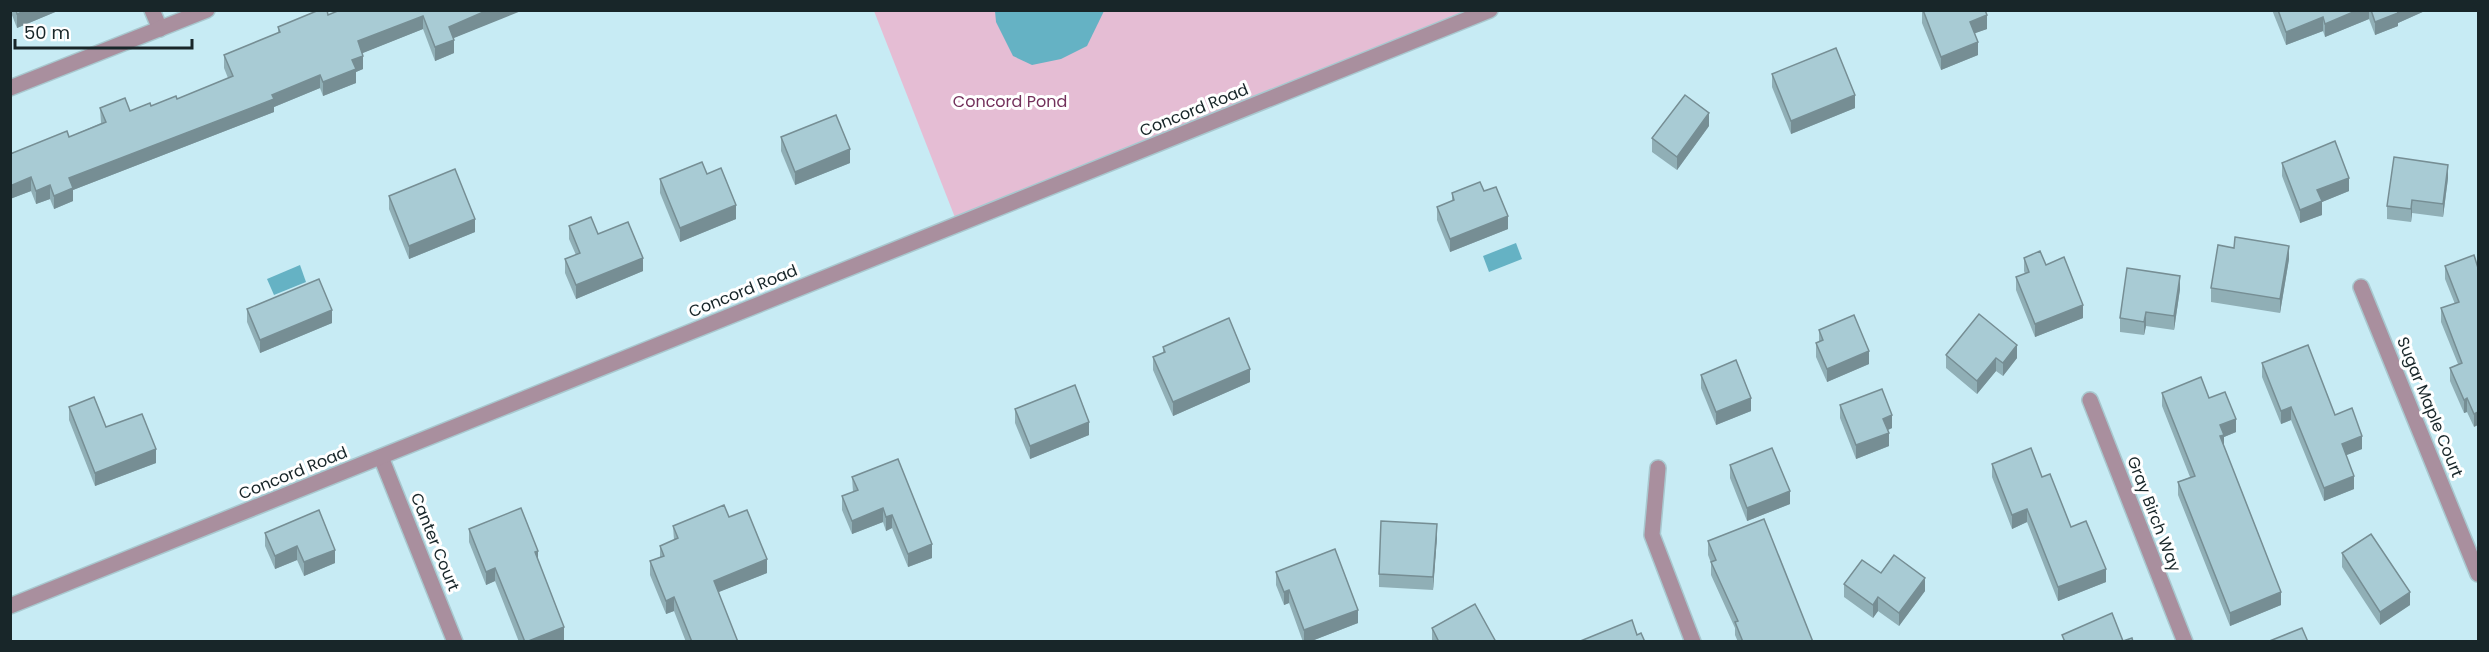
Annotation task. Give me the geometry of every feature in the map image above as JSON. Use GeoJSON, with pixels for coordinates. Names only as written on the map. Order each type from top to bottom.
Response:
{"type":"FeatureCollection","features":[{"type":"Feature","properties":{"kind":"street"},"geometry":{"type":"LineString","coordinates":[[152,10],[160,29]]}},
{"type":"Feature","properties":{"kind":"street"},"geometry":{"type":"LineString","coordinates":[[10,88],[207,10]]}},
{"type":"Feature","properties":{"kind":"street","name":"Concord Road"},"geometry":{"type":"LineString","coordinates":[[10,606],[1490,10]]}},
{"type":"Feature","properties":{"kind":"street","name":"Sugar Maple Court"},"geometry":{"type":"LineString","coordinates":[[2361,287],[2478,574]]}},
{"type":"Feature","properties":{"kind":"street","name":"Gray Birch Way"},"geometry":{"type":"LineString","coordinates":[[2090,400],[2185,642]]}},
{"type":"Feature","properties":{"kind":"street","name":"Canter Court"},"geometry":{"type":"LineString","coordinates":[[381,457],[455,642]]}},
{"type":"Feature","properties":{"kind":"street"},"geometry":{"type":"LineString","coordinates":[[1658,468],[1652,534],[1693,642]]}},
{"type":"Feature","properties":{"kind":"green space","name":"Concord Pond"},"geometry":{"type":"Polygon","coordinates":[[[874,11],[1474,11],[956,220],[874,11]]]}},
{"type":"Feature","properties":{"kind":"water"},"geometry":{"type":"Polygon","coordinates":[[[995,10],[1104,11],[1087,46],[1061,59],[1032,65],[1013,56],[996,22],[995,10]]]}},
{"type":"Feature","properties":{"kind":"water"},"geometry":{"type":"Polygon","coordinates":[[[1516,243],[1522,259],[1489,272],[1483,256],[1516,243]]]}},
{"type":"Feature","properties":{"kind":"water"},"geometry":{"type":"Polygon","coordinates":[[[300,265],[306,282],[274,295],[267,279],[300,265]]]}},
{"type":"Feature","properties":{"kind":"building"},"geometry":{"type":"Polygon","coordinates":[[[319,10],[327,10],[328,15],[340,10],[488,10],[449,27],[454,40],[435,47],[423,16],[358,41],[363,56],[352,60],[356,69],[323,82],[320,75],[272,95],[274,99],[69,178],[73,188],[54,196],[50,185],[36,191],[31,177],[10,186],[10,154],[67,131],[69,137],[106,122],[100,108],[125,98],[130,111],[176,96],[177,99],[233,76],[224,55],[280,32],[278,27],[319,10]]]}},
{"type":"Feature","properties":{"kind":"building"},"geometry":{"type":"Polygon","coordinates":[[[1923,10],[1985,10],[1987,15],[1970,22],[1978,42],[1941,57],[1923,10]]]}},
{"type":"Feature","properties":{"kind":"building"},"geometry":{"type":"Polygon","coordinates":[[[2278,10],[2358,10],[2325,24],[2323,17],[2286,32],[2278,10]]]}},
{"type":"Feature","properties":{"kind":"building"},"geometry":{"type":"Polygon","coordinates":[[[2371,10],[2397,10],[2398,13],[2375,22],[2371,10]]]}},
{"type":"Feature","properties":{"kind":"building"},"geometry":{"type":"Polygon","coordinates":[[[1836,48],[1855,95],[1791,121],[1772,74],[1836,48]]]}},
{"type":"Feature","properties":{"kind":"building"},"geometry":{"type":"Polygon","coordinates":[[[1685,95],[1709,113],[1677,157],[1652,138],[1685,95]]]}},
{"type":"Feature","properties":{"kind":"building"},"geometry":{"type":"Polygon","coordinates":[[[836,115],[850,149],[795,172],[781,137],[836,115]]]}},
{"type":"Feature","properties":{"kind":"building"},"geometry":{"type":"Polygon","coordinates":[[[2335,141],[2349,178],[2317,190],[2322,201],[2300,210],[2282,163],[2335,141]]]}},
{"type":"Feature","properties":{"kind":"building"},"geometry":{"type":"Polygon","coordinates":[[[2394,157],[2448,165],[2443,204],[2412,200],[2411,209],[2387,206],[2394,157]]]}},
{"type":"Feature","properties":{"kind":"building"},"geometry":{"type":"Polygon","coordinates":[[[702,162],[707,174],[721,168],[736,205],[680,228],[660,179],[702,162]]]}},
{"type":"Feature","properties":{"kind":"building"},"geometry":{"type":"Polygon","coordinates":[[[455,169],[475,219],[409,246],[389,196],[455,169]]]}},
{"type":"Feature","properties":{"kind":"building"},"geometry":{"type":"Polygon","coordinates":[[[1480,182],[1484,191],[1496,187],[1508,216],[1450,239],[1437,207],[1454,200],[1452,193],[1480,182]]]}},
{"type":"Feature","properties":{"kind":"building"},"geometry":{"type":"Polygon","coordinates":[[[591,217],[598,234],[628,222],[643,258],[576,285],[565,259],[580,253],[569,226],[591,217]]]}},
{"type":"Feature","properties":{"kind":"building"},"geometry":{"type":"Polygon","coordinates":[[[2235,237],[2289,246],[2280,299],[2211,288],[2218,245],[2234,248],[2235,237]]]}},
{"type":"Feature","properties":{"kind":"building"},"geometry":{"type":"Polygon","coordinates":[[[2040,251],[2046,265],[2064,257],[2083,305],[2035,324],[2016,277],[2029,272],[2024,258],[2040,251]]]}},
{"type":"Feature","properties":{"kind":"building"},"geometry":{"type":"Polygon","coordinates":[[[2474,255],[2478,268],[2478,412],[2474,414],[2467,398],[2464,400],[2450,368],[2462,363],[2441,308],[2459,302],[2445,266],[2474,255]]]}},
{"type":"Feature","properties":{"kind":"building"},"geometry":{"type":"Polygon","coordinates":[[[2127,268],[2180,276],[2174,316],[2146,312],[2144,322],[2120,318],[2127,268]]]}},
{"type":"Feature","properties":{"kind":"building"},"geometry":{"type":"Polygon","coordinates":[[[319,279],[332,310],[260,340],[247,309],[319,279]]]}},
{"type":"Feature","properties":{"kind":"building"},"geometry":{"type":"Polygon","coordinates":[[[1979,314],[2017,345],[2003,363],[1996,358],[1977,381],[1946,355],[1979,314]]]}},
{"type":"Feature","properties":{"kind":"building"},"geometry":{"type":"Polygon","coordinates":[[[1854,315],[1869,351],[1827,369],[1816,343],[1823,340],[1819,330],[1854,315]]]}},
{"type":"Feature","properties":{"kind":"building"},"geometry":{"type":"Polygon","coordinates":[[[1229,318],[1250,369],[1173,402],[1153,357],[1165,352],[1163,347],[1229,318]]]}},
{"type":"Feature","properties":{"kind":"building"},"geometry":{"type":"Polygon","coordinates":[[[2308,345],[2335,415],[2352,408],[2362,436],[2342,444],[2354,476],[2324,488],[2291,407],[2281,411],[2262,363],[2308,345]]]}},
{"type":"Feature","properties":{"kind":"building"},"geometry":{"type":"Polygon","coordinates":[[[1736,360],[1751,398],[1716,412],[1701,375],[1736,360]]]}},
{"type":"Feature","properties":{"kind":"building"},"geometry":{"type":"Polygon","coordinates":[[[2201,377],[2209,398],[2225,392],[2236,419],[2220,425],[2224,435],[2220,436],[2281,592],[2230,613],[2178,482],[2195,476],[2162,393],[2201,377]]]}},
{"type":"Feature","properties":{"kind":"building"},"geometry":{"type":"Polygon","coordinates":[[[1075,385],[1089,422],[1030,446],[1015,409],[1075,385]]]}},
{"type":"Feature","properties":{"kind":"building"},"geometry":{"type":"Polygon","coordinates":[[[1882,389],[1892,415],[1883,419],[1889,433],[1856,445],[1840,405],[1882,389]]]}},
{"type":"Feature","properties":{"kind":"building"},"geometry":{"type":"Polygon","coordinates":[[[94,397],[106,427],[142,414],[156,449],[95,473],[69,407],[94,397]]]}},
{"type":"Feature","properties":{"kind":"building"},"geometry":{"type":"Polygon","coordinates":[[[1772,448],[1790,491],[1747,508],[1730,465],[1772,448]]]}},
{"type":"Feature","properties":{"kind":"building"},"geometry":{"type":"Polygon","coordinates":[[[2031,448],[2042,477],[2050,474],[2071,527],[2086,521],[2106,569],[2058,587],[2027,509],[2012,515],[1992,464],[2031,448]]]}},
{"type":"Feature","properties":{"kind":"building"},"geometry":{"type":"Polygon","coordinates":[[[898,459],[932,544],[908,554],[892,515],[886,517],[883,508],[852,521],[842,496],[858,490],[852,477],[898,459]]]}},
{"type":"Feature","properties":{"kind":"building"},"geometry":{"type":"Polygon","coordinates":[[[724,505],[729,517],[747,510],[767,559],[714,581],[738,642],[692,642],[674,597],[666,601],[650,561],[664,556],[660,546],[678,538],[673,526],[724,505]]]}},
{"type":"Feature","properties":{"kind":"building"},"geometry":{"type":"Polygon","coordinates":[[[521,508],[564,627],[526,642],[495,568],[486,572],[469,529],[521,508]]]}},
{"type":"Feature","properties":{"kind":"building"},"geometry":{"type":"Polygon","coordinates":[[[319,510],[335,550],[304,562],[297,546],[275,556],[265,533],[319,510]]]}},
{"type":"Feature","properties":{"kind":"building"},"geometry":{"type":"Polygon","coordinates":[[[1764,519],[1813,642],[1743,642],[1735,622],[1738,621],[1711,562],[1716,560],[1708,541],[1764,519]]]}},
{"type":"Feature","properties":{"kind":"building"},"geometry":{"type":"Polygon","coordinates":[[[1381,521],[1437,524],[1433,577],[1379,574],[1381,521]]]}},
{"type":"Feature","properties":{"kind":"building"},"geometry":{"type":"Polygon","coordinates":[[[2371,534],[2410,592],[2380,612],[2342,553],[2371,534]]]}},
{"type":"Feature","properties":{"kind":"building"},"geometry":{"type":"Polygon","coordinates":[[[1335,549],[1358,610],[1304,630],[1289,590],[1284,592],[1276,572],[1335,549]]]}},
{"type":"Feature","properties":{"kind":"building"},"geometry":{"type":"Polygon","coordinates":[[[1894,555],[1925,578],[1899,613],[1878,597],[1873,605],[1844,584],[1862,560],[1881,573],[1894,555]]]}},
{"type":"Feature","properties":{"kind":"building"},"geometry":{"type":"Polygon","coordinates":[[[1475,604],[1496,642],[1439,642],[1432,628],[1475,604]]]}},
{"type":"Feature","properties":{"kind":"building"},"geometry":{"type":"Polygon","coordinates":[[[2112,613],[2123,641],[2132,638],[2133,642],[2065,642],[2062,635],[2112,613]]]}},
{"type":"Feature","properties":{"kind":"building"},"geometry":{"type":"Polygon","coordinates":[[[1632,620],[1637,635],[1641,633],[1645,642],[1578,642],[1632,620]]]}},
{"type":"Feature","properties":{"kind":"building"},"geometry":{"type":"Polygon","coordinates":[[[2302,628],[2308,642],[2267,642],[2302,628]]]}}]}
